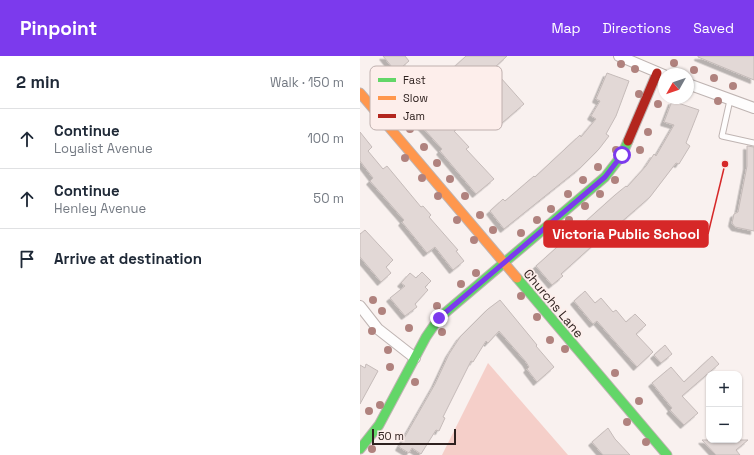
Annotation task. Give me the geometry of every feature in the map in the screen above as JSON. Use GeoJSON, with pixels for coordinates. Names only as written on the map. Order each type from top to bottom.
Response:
{"type":"FeatureCollection","features":[{"type":"Feature","properties":{"kind":"street"},"geometry":{"type":"LineString","coordinates":[[619,56],[658,73]]}},
{"type":"Feature","properties":{"kind":"street"},"geometry":{"type":"LineString","coordinates":[[360,449],[379,425],[415,358],[439,318],[605,177],[622,155],[658,80]]}},
{"type":"Feature","properties":{"kind":"street"},"geometry":{"type":"LineString","coordinates":[[694,86],[754,108]]}},
{"type":"Feature","properties":{"kind":"street","name":"Churchs Lane"},"geometry":{"type":"LineString","coordinates":[[360,93],[370,105]]}},
{"type":"Feature","properties":{"kind":"street","name":"Churchs Lane"},"geometry":{"type":"LineString","coordinates":[[391,130],[667,455]]}},
{"type":"Feature","properties":{"kind":"street"},"geometry":{"type":"LineString","coordinates":[[360,306],[378,328],[415,358]]}},
{"type":"Feature","properties":{"kind":"lane"},"geometry":{"type":"LineString","coordinates":[[730,100],[722,136],[754,143]]}},
{"type":"Feature","properties":{"kind":"shaded area"},"geometry":{"type":"Polygon","coordinates":[[[488,363],[568,455],[442,455],[488,363]]]}},
{"type":"Feature","properties":{"kind":"building"},"geometry":{"type":"Polygon","coordinates":[[[383,56],[405,56],[409,61],[403,66],[391,66],[383,56]]]}},
{"type":"Feature","properties":{"kind":"building"},"geometry":{"type":"Polygon","coordinates":[[[466,56],[507,56],[496,66],[455,66],[466,56]]]}},
{"type":"Feature","properties":{"kind":"building"},"geometry":{"type":"Polygon","coordinates":[[[754,56],[754,80],[698,57],[754,56]]]}},
{"type":"Feature","properties":{"kind":"building"},"geometry":{"type":"Polygon","coordinates":[[[607,73],[629,81],[616,116],[606,134],[609,136],[599,149],[580,168],[504,229],[490,211],[503,199],[505,201],[534,176],[535,177],[580,135],[581,137],[596,119],[591,116],[600,101],[596,99],[607,73]]]}},
{"type":"Feature","properties":{"kind":"building"},"geometry":{"type":"Polygon","coordinates":[[[502,79],[524,104],[502,123],[502,79]]]}},
{"type":"Feature","properties":{"kind":"building"},"geometry":{"type":"Polygon","coordinates":[[[671,104],[681,104],[699,110],[686,143],[690,146],[679,164],[676,163],[650,197],[619,224],[630,236],[623,242],[611,229],[561,274],[563,276],[552,285],[536,266],[615,195],[626,186],[627,187],[646,166],[654,154],[656,156],[674,125],[664,122],[671,104]]]}},
{"type":"Feature","properties":{"kind":"building"},"geometry":{"type":"Polygon","coordinates":[[[425,130],[456,130],[454,131],[469,147],[466,149],[494,179],[476,194],[440,151],[442,149],[425,130]]]}},
{"type":"Feature","properties":{"kind":"building"},"geometry":{"type":"Polygon","coordinates":[[[360,132],[372,147],[368,151],[383,169],[387,166],[421,207],[423,206],[431,215],[429,217],[458,250],[456,251],[464,261],[453,270],[435,247],[427,253],[402,222],[404,220],[370,181],[373,178],[360,161],[360,132]]]}},
{"type":"Feature","properties":{"kind":"building"},"geometry":{"type":"Polygon","coordinates":[[[747,146],[754,147],[754,231],[735,227],[732,223],[734,214],[738,212],[747,166],[747,146]]]}},
{"type":"Feature","properties":{"kind":"building"},"geometry":{"type":"Polygon","coordinates":[[[365,230],[393,260],[386,267],[391,273],[381,282],[360,257],[360,234],[365,230]]]}},
{"type":"Feature","properties":{"kind":"building"},"geometry":{"type":"Polygon","coordinates":[[[422,272],[431,281],[425,287],[428,290],[415,304],[417,307],[405,316],[390,298],[405,286],[401,283],[410,273],[416,278],[422,272]]]}},
{"type":"Feature","properties":{"kind":"building"},"geometry":{"type":"Polygon","coordinates":[[[585,291],[595,303],[601,298],[613,312],[616,310],[626,322],[635,314],[646,325],[636,334],[653,352],[637,367],[597,321],[593,324],[574,301],[585,291]]]}},
{"type":"Feature","properties":{"kind":"building"},"geometry":{"type":"Polygon","coordinates":[[[500,300],[554,367],[537,382],[527,369],[529,367],[526,362],[499,331],[488,343],[486,341],[473,362],[471,361],[443,417],[445,418],[439,431],[436,430],[421,454],[412,448],[409,453],[399,447],[435,384],[449,354],[460,337],[488,309],[500,300]]]}},
{"type":"Feature","properties":{"kind":"building"},"geometry":{"type":"Polygon","coordinates":[[[665,345],[672,354],[661,363],[654,355],[665,345]]]}},
{"type":"Feature","properties":{"kind":"building"},"geometry":{"type":"Polygon","coordinates":[[[712,356],[719,364],[711,371],[706,371],[706,375],[682,396],[698,413],[684,425],[670,410],[672,408],[652,383],[671,367],[684,382],[712,356]]]}},
{"type":"Feature","properties":{"kind":"building"},"geometry":{"type":"Polygon","coordinates":[[[366,364],[378,371],[360,404],[360,365],[365,368],[366,364]]]}},
{"type":"Feature","properties":{"kind":"building"},"geometry":{"type":"Polygon","coordinates":[[[608,428],[615,439],[630,455],[603,455],[592,442],[608,428]]]}},
{"type":"Feature","properties":{"kind":"building"},"geometry":{"type":"Polygon","coordinates":[[[702,440],[706,440],[706,443],[742,443],[742,440],[748,440],[736,450],[740,455],[716,455],[702,440]]]}},
{"type":"Feature","properties":{"kind":"traffic: fast"},"geometry":{"type":"LineString","coordinates":[[360,449],[379,425],[426,337],[439,318],[605,177],[622,155],[628,141]]}},
{"type":"Feature","properties":{"kind":"traffic: fast"},"geometry":{"type":"LineString","coordinates":[[517,278],[667,455]]}},
{"type":"Feature","properties":{"kind":"traffic: slow"},"geometry":{"type":"LineString","coordinates":[[360,93],[370,105]]}},
{"type":"Feature","properties":{"kind":"traffic: slow"},"geometry":{"type":"LineString","coordinates":[[391,130],[517,278]]}},
{"type":"Feature","properties":{"kind":"traffic: jam"},"geometry":{"type":"LineString","coordinates":[[628,141],[657,73]]}},
{"type":"Feature","properties":{"kind":"place","name":"Victoria Public School"},"geometry":{"type":"Point","coordinates":[725,164]}},
{"type":"Feature","properties":{"kind":"route"},"geometry":{"type":"LineString","coordinates":[[439,318],[605,177],[622,155]]}}]}
